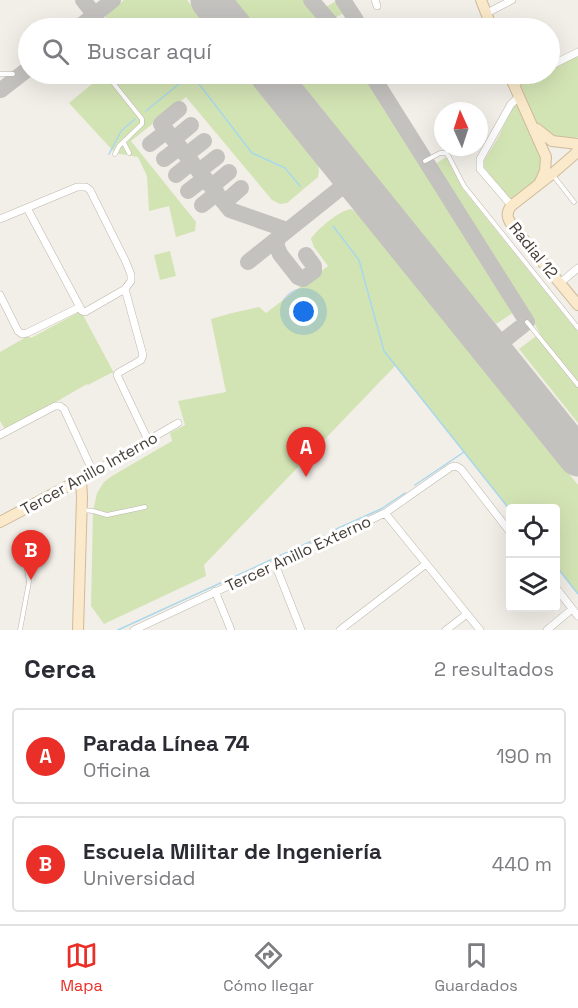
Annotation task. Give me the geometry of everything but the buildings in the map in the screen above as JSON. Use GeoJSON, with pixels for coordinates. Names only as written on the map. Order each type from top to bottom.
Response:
{"type":"FeatureCollection","features":[{"type":"Feature","properties":{"kind":"street"},"geometry":{"type":"LineString","coordinates":[[481,0],[486,18]]}},
{"type":"Feature","properties":{"kind":"street"},"geometry":{"type":"LineString","coordinates":[[493,18],[512,0]]}},
{"type":"Feature","properties":{"kind":"street"},"geometry":{"type":"LineString","coordinates":[[560,61],[578,52]]}},
{"type":"Feature","properties":{"kind":"street"},"geometry":{"type":"LineString","coordinates":[[513,84],[546,157],[545,171],[538,184]]}},
{"type":"Feature","properties":{"kind":"street"},"geometry":{"type":"LineString","coordinates":[[512,205],[484,174],[479,165],[480,159],[511,104],[519,97]]}},
{"type":"Feature","properties":{"kind":"street"},"geometry":{"type":"LineString","coordinates":[[530,123],[552,141],[578,144]]}},
{"type":"Feature","properties":{"kind":"street","name":"Radial 12"},"geometry":{"type":"LineString","coordinates":[[578,150],[512,205],[507,217],[578,305]]}},
{"type":"Feature","properties":{"kind":"street"},"geometry":{"type":"LineString","coordinates":[[0,219],[74,188],[82,187],[90,190],[131,275],[129,285],[125,289],[22,334],[18,332],[0,295]]}},
{"type":"Feature","properties":{"kind":"street"},"geometry":{"type":"LineString","coordinates":[[27,208],[83,309]]}},
{"type":"Feature","properties":{"kind":"street"},"geometry":{"type":"LineString","coordinates":[[560,282],[578,268]]}},
{"type":"Feature","properties":{"kind":"street"},"geometry":{"type":"LineString","coordinates":[[125,289],[143,355],[140,361],[117,375],[147,440]]}},
{"type":"Feature","properties":{"kind":"street"},"geometry":{"type":"LineString","coordinates":[[0,435],[55,406],[60,406],[64,409],[93,472]]}},
{"type":"Feature","properties":{"kind":"street","name":"Tercer Anillo Interno"},"geometry":{"type":"LineString","coordinates":[[0,522],[178,423]]}},
{"type":"Feature","properties":{"kind":"street","name":"Tercer Anillo Externo"},"geometry":{"type":"LineString","coordinates":[[134,630],[385,513],[452,467],[456,466],[461,469],[506,527]]}},
{"type":"Feature","properties":{"kind":"street"},"geometry":{"type":"LineString","coordinates":[[78,630],[81,479]]}},
{"type":"Feature","properties":{"kind":"street"},"geometry":{"type":"LineString","coordinates":[[385,513],[480,630]]}},
{"type":"Feature","properties":{"kind":"street"},"geometry":{"type":"LineString","coordinates":[[275,564],[301,630]]}},
{"type":"Feature","properties":{"kind":"street"},"geometry":{"type":"LineString","coordinates":[[340,630],[426,564]]}},
{"type":"Feature","properties":{"kind":"street"},"geometry":{"type":"LineString","coordinates":[[215,591],[231,630]]}},
{"type":"Feature","properties":{"kind":"street"},"geometry":{"type":"LineString","coordinates":[[560,594],[578,616]]}},
{"type":"Feature","properties":{"kind":"street"},"geometry":{"type":"LineString","coordinates":[[548,630],[572,609]]}},
{"type":"Feature","properties":{"kind":"street"},"geometry":{"type":"LineString","coordinates":[[446,630],[466,614]]}},
{"type":"Feature","properties":{"kind":"lane"},"geometry":{"type":"LineString","coordinates":[[0,74],[13,74]]}},
{"type":"Feature","properties":{"kind":"lane"},"geometry":{"type":"LineString","coordinates":[[114,84],[142,119],[142,124],[119,146],[115,154]]}},
{"type":"Feature","properties":{"kind":"lane"},"geometry":{"type":"LineString","coordinates":[[124,142],[129,153]]}},
{"type":"Feature","properties":{"kind":"lane"},"geometry":{"type":"LineString","coordinates":[[425,161],[440,153],[446,153],[464,186],[578,328]]}},
{"type":"Feature","properties":{"kind":"lane"},"geometry":{"type":"LineString","coordinates":[[552,174],[574,202]]}},
{"type":"Feature","properties":{"kind":"lane"},"geometry":{"type":"LineString","coordinates":[[527,322],[578,385]]}},
{"type":"Feature","properties":{"kind":"lane"},"geometry":{"type":"LineString","coordinates":[[81,509],[107,515],[145,507]]}},
{"type":"Feature","properties":{"kind":"lane"},"geometry":{"type":"LineString","coordinates":[[20,630],[29,582],[26,564]]}},
{"type":"Feature","properties":{"kind":"green space"},"geometry":{"type":"Polygon","coordinates":[[[124,0],[187,0],[202,18],[106,18],[124,0]]]}},
{"type":"Feature","properties":{"kind":"green space"},"geometry":{"type":"Polygon","coordinates":[[[228,0],[304,0],[319,18],[243,18],[228,0]]]}},
{"type":"Feature","properties":{"kind":"green space"},"geometry":{"type":"Polygon","coordinates":[[[340,0],[347,11],[332,18],[324,8],[340,0]]]}},
{"type":"Feature","properties":{"kind":"green space"},"geometry":{"type":"Polygon","coordinates":[[[578,53],[578,137],[575,139],[552,137],[537,124],[520,84],[560,84],[560,63],[578,53]]]}},
{"type":"Feature","properties":{"kind":"green space"},"geometry":{"type":"Polygon","coordinates":[[[92,84],[254,84],[318,163],[318,177],[287,203],[280,204],[272,200],[186,97],[131,141],[196,222],[195,231],[176,237],[169,206],[149,211],[147,176],[138,157],[115,153],[69,103],[92,84]]]}},
{"type":"Feature","properties":{"kind":"green space"},"geometry":{"type":"Polygon","coordinates":[[[297,84],[370,84],[514,312],[496,324],[297,84]]]}},
{"type":"Feature","properties":{"kind":"green space"},"geometry":{"type":"Polygon","coordinates":[[[518,103],[543,156],[543,168],[535,182],[510,202],[482,164],[498,138],[512,108],[518,103]]]}},
{"type":"Feature","properties":{"kind":"green space"},"geometry":{"type":"Polygon","coordinates":[[[446,157],[463,189],[578,332],[578,423],[519,349],[540,333],[434,165],[446,157]]]}},
{"type":"Feature","properties":{"kind":"green space"},"geometry":{"type":"Polygon","coordinates":[[[351,209],[360,214],[578,485],[578,594],[560,571],[560,504],[506,505],[395,366],[204,565],[206,576],[104,624],[91,606],[93,511],[97,493],[104,482],[112,476],[172,441],[170,433],[185,425],[178,401],[226,392],[211,319],[259,307],[266,313],[328,266],[311,239],[318,230],[346,210],[351,209]]]}},
{"type":"Feature","properties":{"kind":"green space"},"geometry":{"type":"Polygon","coordinates":[[[170,251],[176,276],[160,280],[154,255],[170,251]]]}},
{"type":"Feature","properties":{"kind":"green space"},"geometry":{"type":"Polygon","coordinates":[[[79,312],[83,315],[114,373],[87,384],[6,431],[0,421],[0,352],[79,312]]]}},
{"type":"Feature","properties":{"kind":"waterway"},"geometry":{"type":"LineString","coordinates":[[146,111],[179,84]]}},
{"type":"Feature","properties":{"kind":"waterway"},"geometry":{"type":"LineString","coordinates":[[199,84],[252,153],[285,168],[300,186]]}},
{"type":"Feature","properties":{"kind":"waterway"},"geometry":{"type":"LineString","coordinates":[[109,154],[121,131],[135,119]]}},
{"type":"Feature","properties":{"kind":"waterway"},"geometry":{"type":"LineString","coordinates":[[333,226],[359,260],[384,351],[506,505]]}},
{"type":"Feature","properties":{"kind":"waterway"},"geometry":{"type":"LineString","coordinates":[[415,485],[464,452]]}},
{"type":"Feature","properties":{"kind":"waterway"},"geometry":{"type":"LineString","coordinates":[[332,531],[381,509],[405,493]]}},
{"type":"Feature","properties":{"kind":"waterway"},"geometry":{"type":"LineString","coordinates":[[118,630],[323,536]]}},
{"type":"Feature","properties":{"kind":"waterway"},"geometry":{"type":"LineString","coordinates":[[560,571],[578,594]]}},
{"type":"Feature","properties":{"kind":"taxiway"},"geometry":{"type":"LineString","coordinates":[[83,0],[95,15]]}},
{"type":"Feature","properties":{"kind":"taxiway"},"geometry":{"type":"LineString","coordinates":[[90,18],[113,0]]}},
{"type":"Feature","properties":{"kind":"taxiway"},"geometry":{"type":"LineString","coordinates":[[311,0],[326,18]]}},
{"type":"Feature","properties":{"kind":"taxiway"},"geometry":{"type":"LineString","coordinates":[[343,0],[355,18]]}},
{"type":"Feature","properties":{"kind":"taxiway"},"geometry":{"type":"LineString","coordinates":[[1,90],[18,77]]}},
{"type":"Feature","properties":{"kind":"taxiway"},"geometry":{"type":"LineString","coordinates":[[377,84],[527,322],[492,350]]}},
{"type":"Feature","properties":{"kind":"taxiway"},"geometry":{"type":"LineString","coordinates":[[179,109],[161,124],[230,210],[287,230]]}},
{"type":"Feature","properties":{"kind":"taxiway"},"geometry":{"type":"LineString","coordinates":[[174,139],[191,125]]}},
{"type":"Feature","properties":{"kind":"taxiway"},"geometry":{"type":"LineString","coordinates":[[150,144],[167,131]]}},
{"type":"Feature","properties":{"kind":"taxiway"},"geometry":{"type":"LineString","coordinates":[[186,155],[204,141]]}},
{"type":"Feature","properties":{"kind":"taxiway"},"geometry":{"type":"LineString","coordinates":[[164,159],[180,147]]}},
{"type":"Feature","properties":{"kind":"taxiway"},"geometry":{"type":"LineString","coordinates":[[199,171],[217,157]]}},
{"type":"Feature","properties":{"kind":"taxiway"},"geometry":{"type":"LineString","coordinates":[[176,175],[192,162]]}},
{"type":"Feature","properties":{"kind":"taxiway"},"geometry":{"type":"LineString","coordinates":[[212,186],[229,172]]}},
{"type":"Feature","properties":{"kind":"taxiway"},"geometry":{"type":"LineString","coordinates":[[188,191],[205,178]]}},
{"type":"Feature","properties":{"kind":"taxiway"},"geometry":{"type":"LineString","coordinates":[[248,262],[353,178]]}},
{"type":"Feature","properties":{"kind":"taxiway"},"geometry":{"type":"LineString","coordinates":[[225,202],[241,188]]}},
{"type":"Feature","properties":{"kind":"taxiway"},"geometry":{"type":"LineString","coordinates":[[202,205],[217,193]]}},
{"type":"Feature","properties":{"kind":"taxiway"},"geometry":{"type":"LineString","coordinates":[[279,237],[276,244],[280,254],[298,277],[303,279],[314,271],[314,266],[306,255]]}},
{"type":"Feature","properties":{"kind":"runway"},"geometry":{"type":"LineString","coordinates":[[210,0],[225,18]]}},
{"type":"Feature","properties":{"kind":"runway"},"geometry":{"type":"LineString","coordinates":[[277,84],[578,457]]}},
{"type":"Feature","properties":{"kind":"place","name":"Parada Línea 74"},"geometry":{"type":"Point","coordinates":[306,477]}},
{"type":"Feature","properties":{"kind":"place","name":"Escuela Militar de Ingeniería"},"geometry":{"type":"Point","coordinates":[31,580]}}]}
